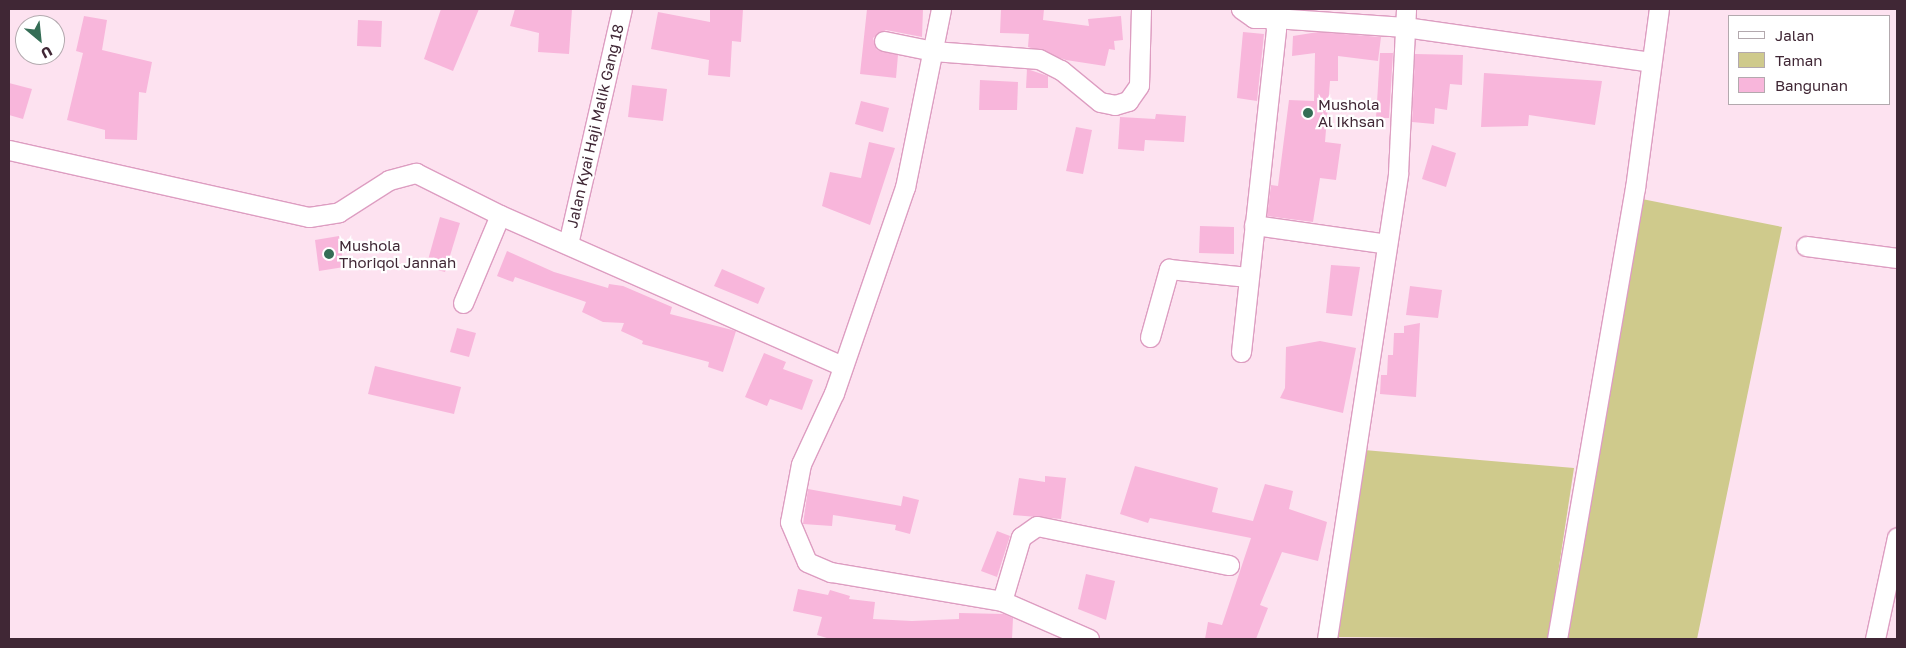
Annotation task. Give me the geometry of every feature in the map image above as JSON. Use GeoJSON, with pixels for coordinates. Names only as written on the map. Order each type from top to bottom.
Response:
{"type":"FeatureCollection","features":[{"type":"Feature","properties":{"kind":"street","name":"Jalan Kyai Haji Malik Gang 18"},"geometry":{"type":"LineString","coordinates":[[568,244],[622,9]]}},
{"type":"Feature","properties":{"kind":"street"},"geometry":{"type":"LineString","coordinates":[[941,9],[905,187],[842,366],[801,464],[790,522],[799,550],[807,562],[831,572],[1002,601],[1089,639]]}},
{"type":"Feature","properties":{"kind":"street"},"geometry":{"type":"LineString","coordinates":[[884,41],[933,51],[1039,59],[1061,70],[1100,102],[1116,105],[1128,101],[1139,85],[1141,9]]}},
{"type":"Feature","properties":{"kind":"street"},"geometry":{"type":"LineString","coordinates":[[1241,9],[1254,18],[1405,18],[1650,62]]}},
{"type":"Feature","properties":{"kind":"street"},"geometry":{"type":"LineString","coordinates":[[1557,639],[1635,188],[1650,62],[1659,9]]}},
{"type":"Feature","properties":{"kind":"street"},"geometry":{"type":"LineString","coordinates":[[1241,352],[1274,18]]}},
{"type":"Feature","properties":{"kind":"street"},"geometry":{"type":"LineString","coordinates":[[1326,639],[1398,173],[1405,18]]}},
{"type":"Feature","properties":{"kind":"street"},"geometry":{"type":"LineString","coordinates":[[9,150],[309,216],[339,212],[408,172],[428,177],[500,215],[842,366]]}},
{"type":"Feature","properties":{"kind":"street"},"geometry":{"type":"LineString","coordinates":[[463,302],[500,215]]}},
{"type":"Feature","properties":{"kind":"street"},"geometry":{"type":"LineString","coordinates":[[1254,225],[1386,244]]}},
{"type":"Feature","properties":{"kind":"street"},"geometry":{"type":"LineString","coordinates":[[1806,246],[1897,258]]}},
{"type":"Feature","properties":{"kind":"street"},"geometry":{"type":"LineString","coordinates":[[1150,337],[1169,269],[1248,277]]}},
{"type":"Feature","properties":{"kind":"street"},"geometry":{"type":"LineString","coordinates":[[1002,601],[1021,537],[1037,526],[1229,565]]}},
{"type":"Feature","properties":{"kind":"street"},"geometry":{"type":"LineString","coordinates":[[1875,639],[1897,537]]}},
{"type":"Feature","properties":{"kind":"green space"},"geometry":{"type":"Polygon","coordinates":[[[1642,199],[1782,227],[1697,639],[1565,639],[1642,199]]]}},
{"type":"Feature","properties":{"kind":"green space"},"geometry":{"type":"Polygon","coordinates":[[[1364,450],[1574,468],[1548,639],[1333,637],[1364,450]]]}},
{"type":"Feature","properties":{"kind":"building"},"geometry":{"type":"Polygon","coordinates":[[[441,9],[479,9],[453,71],[424,59],[441,9]]]}},
{"type":"Feature","properties":{"kind":"building"},"geometry":{"type":"Polygon","coordinates":[[[515,9],[572,9],[569,54],[538,52],[539,33],[510,26],[515,9]]]}},
{"type":"Feature","properties":{"kind":"building"},"geometry":{"type":"Polygon","coordinates":[[[710,9],[743,9],[741,42],[732,41],[730,77],[708,75],[709,60],[651,49],[658,12],[710,22],[710,9]]]}},
{"type":"Feature","properties":{"kind":"building"},"geometry":{"type":"Polygon","coordinates":[[[867,9],[923,9],[922,37],[886,30],[873,38],[877,50],[898,55],[896,78],[860,74],[867,9]]]}},
{"type":"Feature","properties":{"kind":"building"},"geometry":{"type":"Polygon","coordinates":[[[1001,9],[1044,9],[1043,20],[1089,26],[1088,19],[1121,16],[1123,40],[1114,41],[1115,50],[1109,49],[1105,66],[1066,60],[1028,47],[1029,34],[1000,33],[1001,9]]]}},
{"type":"Feature","properties":{"kind":"building"},"geometry":{"type":"Polygon","coordinates":[[[84,16],[107,20],[102,50],[152,62],[146,93],[139,92],[137,140],[105,139],[105,130],[67,120],[83,53],[76,51],[84,16]]]}},
{"type":"Feature","properties":{"kind":"building"},"geometry":{"type":"Polygon","coordinates":[[[358,20],[382,21],[381,47],[357,46],[358,20]]]}},
{"type":"Feature","properties":{"kind":"building"},"geometry":{"type":"Polygon","coordinates":[[[1243,32],[1264,34],[1257,101],[1237,98],[1243,32]]]}},
{"type":"Feature","properties":{"kind":"building"},"geometry":{"type":"Polygon","coordinates":[[[1318,32],[1381,37],[1378,61],[1338,56],[1338,81],[1330,81],[1325,142],[1341,144],[1336,180],[1320,178],[1313,222],[1267,216],[1271,185],[1278,186],[1289,100],[1314,101],[1315,53],[1292,56],[1293,36],[1318,32]]]}},
{"type":"Feature","properties":{"kind":"building"},"geometry":{"type":"Polygon","coordinates":[[[1380,53],[1393,53],[1389,118],[1376,118],[1380,53]]]}},
{"type":"Feature","properties":{"kind":"building"},"geometry":{"type":"Polygon","coordinates":[[[1415,54],[1463,55],[1462,85],[1450,84],[1447,110],[1435,108],[1434,124],[1412,122],[1415,54]]]}},
{"type":"Feature","properties":{"kind":"building"},"geometry":{"type":"Polygon","coordinates":[[[1027,69],[1048,76],[1048,88],[1026,88],[1027,69]]]}},
{"type":"Feature","properties":{"kind":"building"},"geometry":{"type":"Polygon","coordinates":[[[1484,73],[1602,81],[1595,125],[1529,115],[1528,126],[1481,127],[1484,73]]]}},
{"type":"Feature","properties":{"kind":"building"},"geometry":{"type":"Polygon","coordinates":[[[980,80],[1018,82],[1017,110],[979,110],[980,80]]]}},
{"type":"Feature","properties":{"kind":"building"},"geometry":{"type":"Polygon","coordinates":[[[9,83],[32,89],[23,119],[9,115],[9,83]]]}},
{"type":"Feature","properties":{"kind":"building"},"geometry":{"type":"Polygon","coordinates":[[[632,85],[667,89],[663,121],[628,117],[632,85]]]}},
{"type":"Feature","properties":{"kind":"building"},"geometry":{"type":"Polygon","coordinates":[[[861,101],[889,108],[883,132],[855,124],[861,101]]]}},
{"type":"Feature","properties":{"kind":"building"},"geometry":{"type":"Polygon","coordinates":[[[1156,114],[1186,116],[1184,142],[1145,140],[1144,151],[1118,149],[1120,117],[1155,119],[1156,114]]]}},
{"type":"Feature","properties":{"kind":"building"},"geometry":{"type":"Polygon","coordinates":[[[1076,127],[1092,130],[1083,174],[1066,171],[1076,127]]]}},
{"type":"Feature","properties":{"kind":"building"},"geometry":{"type":"Polygon","coordinates":[[[869,142],[895,148],[870,225],[822,206],[830,172],[861,178],[869,142]]]}},
{"type":"Feature","properties":{"kind":"building"},"geometry":{"type":"Polygon","coordinates":[[[1432,145],[1456,153],[1446,187],[1422,179],[1432,145]]]}},
{"type":"Feature","properties":{"kind":"building"},"geometry":{"type":"Polygon","coordinates":[[[440,217],[460,223],[445,272],[426,267],[440,217]]]}},
{"type":"Feature","properties":{"kind":"building"},"geometry":{"type":"Polygon","coordinates":[[[1200,226],[1234,227],[1234,254],[1199,253],[1200,226]]]}},
{"type":"Feature","properties":{"kind":"building","name":"Mushola Thoriqol Jannah"},"geometry":{"type":"Polygon","coordinates":[[[339,236],[344,267],[319,271],[315,240],[339,236]]]}},
{"type":"Feature","properties":{"kind":"building"},"geometry":{"type":"Polygon","coordinates":[[[507,251],[554,272],[608,288],[609,284],[623,286],[672,307],[670,314],[736,331],[723,372],[708,367],[709,362],[642,344],[643,341],[621,331],[624,323],[603,322],[582,312],[586,302],[515,277],[513,282],[497,276],[507,251]]]}},
{"type":"Feature","properties":{"kind":"building"},"geometry":{"type":"Polygon","coordinates":[[[1331,265],[1360,267],[1352,316],[1326,313],[1331,265]]]}},
{"type":"Feature","properties":{"kind":"building"},"geometry":{"type":"Polygon","coordinates":[[[722,269],[765,288],[758,304],[714,286],[722,269]]]}},
{"type":"Feature","properties":{"kind":"building"},"geometry":{"type":"Polygon","coordinates":[[[1410,286],[1442,290],[1438,318],[1406,315],[1410,286]]]}},
{"type":"Feature","properties":{"kind":"building"},"geometry":{"type":"Polygon","coordinates":[[[1420,323],[1416,397],[1380,394],[1381,375],[1387,375],[1388,355],[1393,355],[1394,333],[1404,333],[1404,326],[1420,323]]]}},
{"type":"Feature","properties":{"kind":"building"},"geometry":{"type":"Polygon","coordinates":[[[457,328],[476,333],[469,357],[450,352],[457,328]]]}},
{"type":"Feature","properties":{"kind":"building"},"geometry":{"type":"Polygon","coordinates":[[[1320,341],[1356,348],[1343,413],[1280,398],[1285,388],[1286,347],[1320,341]]]}},
{"type":"Feature","properties":{"kind":"building"},"geometry":{"type":"Polygon","coordinates":[[[764,353],[786,362],[783,369],[813,380],[802,410],[770,399],[767,406],[745,397],[764,353]]]}},
{"type":"Feature","properties":{"kind":"building"},"geometry":{"type":"Polygon","coordinates":[[[375,366],[461,387],[454,414],[368,394],[375,366]]]}},
{"type":"Feature","properties":{"kind":"building"},"geometry":{"type":"Polygon","coordinates":[[[1135,466],[1218,488],[1212,512],[1253,521],[1265,484],[1293,491],[1289,509],[1327,522],[1318,561],[1282,552],[1260,605],[1268,608],[1256,639],[1205,639],[1208,622],[1222,625],[1251,538],[1150,518],[1148,523],[1120,514],[1135,466]]]}},
{"type":"Feature","properties":{"kind":"building"},"geometry":{"type":"Polygon","coordinates":[[[1045,476],[1066,478],[1061,519],[1013,515],[1019,478],[1045,482],[1045,476]]]}},
{"type":"Feature","properties":{"kind":"building"},"geometry":{"type":"Polygon","coordinates":[[[808,489],[901,506],[903,496],[919,500],[910,534],[895,530],[896,525],[833,515],[832,526],[803,524],[808,489]]]}},
{"type":"Feature","properties":{"kind":"building"},"geometry":{"type":"Polygon","coordinates":[[[997,531],[1010,536],[997,577],[981,571],[997,531]]]}},
{"type":"Feature","properties":{"kind":"building"},"geometry":{"type":"Polygon","coordinates":[[[1086,574],[1115,581],[1106,620],[1078,609],[1086,574]]]}},
{"type":"Feature","properties":{"kind":"building"},"geometry":{"type":"Polygon","coordinates":[[[798,589],[828,595],[830,590],[850,596],[849,599],[875,602],[873,619],[912,621],[959,619],[959,613],[1004,614],[1013,618],[1012,639],[830,639],[817,635],[822,617],[793,611],[798,589]]]}},
{"type":"Feature","properties":{"kind":"place","name":"Mushola Al Ikhsan"},"geometry":{"type":"Point","coordinates":[1308,113]}},
{"type":"Feature","properties":{"kind":"place","name":"Mushola Thoriqol Jannah"},"geometry":{"type":"Point","coordinates":[329,254]}}]}
